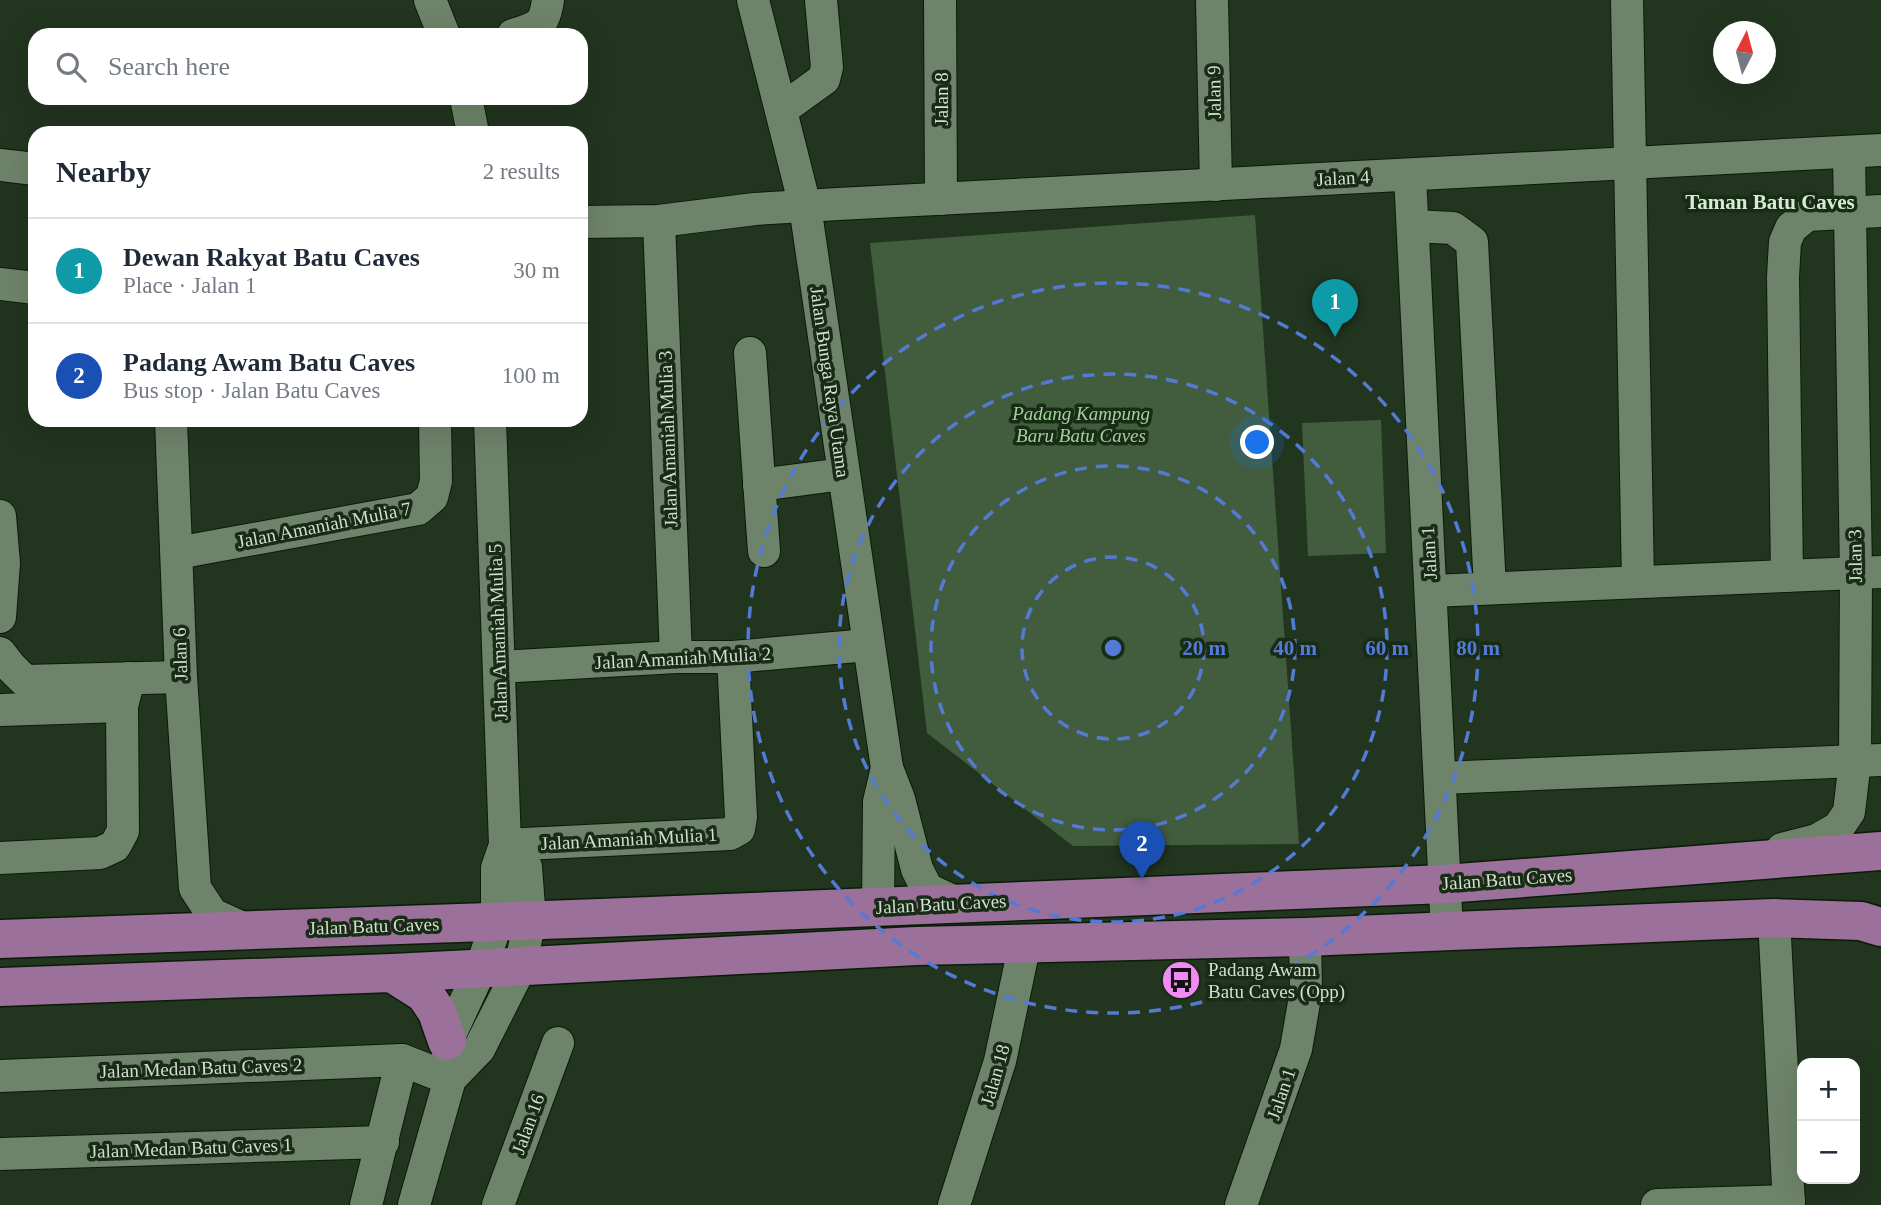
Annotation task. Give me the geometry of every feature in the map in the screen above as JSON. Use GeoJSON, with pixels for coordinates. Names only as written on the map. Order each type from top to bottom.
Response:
{"type":"FeatureCollection","features":[{"type":"Feature","properties":{"kind":"main road","name":"Jalan Batu Caves"},"geometry":{"type":"LineString","coordinates":[[0,939],[1445,884],[1881,851]]}},
{"type":"Feature","properties":{"kind":"main road"},"geometry":{"type":"LineString","coordinates":[[878,907],[898,935],[916,946]]}},
{"type":"Feature","properties":{"kind":"main road"},"geometry":{"type":"LineString","coordinates":[[0,987],[520,968],[916,946],[1305,937],[1774,918],[1874,923]]}},
{"type":"Feature","properties":{"kind":"main road"},"geometry":{"type":"LineString","coordinates":[[392,973],[425,994],[437,1012],[447,1041]]}},
{"type":"Feature","properties":{"kind":"street"},"geometry":{"type":"LineString","coordinates":[[430,0],[441,28]]}},
{"type":"Feature","properties":{"kind":"street"},"geometry":{"type":"LineString","coordinates":[[536,28],[544,19],[548,0]]}},
{"type":"Feature","properties":{"kind":"street","name":"Jalan Bunga Raya Utama"},"geometry":{"type":"LineString","coordinates":[[753,0],[805,206],[887,768],[899,799],[916,869],[927,889],[957,903]]}},
{"type":"Feature","properties":{"kind":"street"},"geometry":{"type":"LineString","coordinates":[[781,110],[824,79],[827,67],[821,0]]}},
{"type":"Feature","properties":{"kind":"street","name":"Jalan 8"},"geometry":{"type":"LineString","coordinates":[[940,0],[941,199]]}},
{"type":"Feature","properties":{"kind":"street","name":"Jalan 9"},"geometry":{"type":"LineString","coordinates":[[1212,0],[1216,185]]}},
{"type":"Feature","properties":{"kind":"street"},"geometry":{"type":"LineString","coordinates":[[1627,0],[1638,582]]}},
{"type":"Feature","properties":{"kind":"street"},"geometry":{"type":"LineString","coordinates":[[467,105],[472,126]]}},
{"type":"Feature","properties":{"kind":"street","name":"Jalan 4"},"geometry":{"type":"LineString","coordinates":[[588,222],[659,220],[805,206],[1881,150]]}},
{"type":"Feature","properties":{"kind":"street","name":"Jalan 3"},"geometry":{"type":"LineString","coordinates":[[1715,863],[1817,840],[1838,828],[1849,812],[1868,761],[1869,573],[1849,152]]}},
{"type":"Feature","properties":{"kind":"street"},"geometry":{"type":"LineString","coordinates":[[0,165],[28,168]]}},
{"type":"Feature","properties":{"kind":"street","name":"Jalan 1"},"geometry":{"type":"LineString","coordinates":[[1410,175],[1447,932]]}},
{"type":"Feature","properties":{"kind":"street"},"geometry":{"type":"LineString","coordinates":[[1787,576],[1783,277],[1785,243],[1791,228],[1807,215],[1881,211]]}},
{"type":"Feature","properties":{"kind":"street","name":"Jalan Amaniah Mulia 3"},"geometry":{"type":"LineString","coordinates":[[659,220],[676,657]]}},
{"type":"Feature","properties":{"kind":"street"},"geometry":{"type":"LineString","coordinates":[[1413,226],[1453,228],[1472,242],[1490,588]]}},
{"type":"Feature","properties":{"kind":"street"},"geometry":{"type":"LineString","coordinates":[[0,284],[28,287]]}},
{"type":"Feature","properties":{"kind":"street"},"geometry":{"type":"LineString","coordinates":[[750,353],[764,551]]}},
{"type":"Feature","properties":{"kind":"street","name":"Jalan 6"},"geometry":{"type":"LineString","coordinates":[[172,427],[181,677],[195,888]]}},
{"type":"Feature","properties":{"kind":"street","name":"Jalan Amaniah Mulia 7"},"geometry":{"type":"LineString","coordinates":[[177,553],[418,509],[432,497],[436,481],[435,427]]}},
{"type":"Feature","properties":{"kind":"street","name":"Jalan Amaniah Mulia 5"},"geometry":{"type":"LineString","coordinates":[[490,427],[505,845]]}},
{"type":"Feature","properties":{"kind":"street"},"geometry":{"type":"LineString","coordinates":[[759,485],[843,474]]}},
{"type":"Feature","properties":{"kind":"street"},"geometry":{"type":"LineString","coordinates":[[0,516],[4,563],[0,617]]}},
{"type":"Feature","properties":{"kind":"street"},"geometry":{"type":"LineString","coordinates":[[1431,591],[1869,573]]}},
{"type":"Feature","properties":{"kind":"street","name":"Jalan Amaniah Mulia 2"},"geometry":{"type":"LineString","coordinates":[[499,667],[676,657],[733,657],[868,645]]}},
{"type":"Feature","properties":{"kind":"street"},"geometry":{"type":"LineString","coordinates":[[0,653],[24,681],[126,692]]}},
{"type":"Feature","properties":{"kind":"street","name":"Jalan Amaniah Mulia 1"},"geometry":{"type":"LineString","coordinates":[[505,845],[730,834],[739,829],[741,817],[733,657]]}},
{"type":"Feature","properties":{"kind":"street"},"geometry":{"type":"LineString","coordinates":[[0,710],[126,692],[181,677]]}},
{"type":"Feature","properties":{"kind":"street"},"geometry":{"type":"LineString","coordinates":[[0,858],[100,853],[115,846],[123,831],[126,692]]}},
{"type":"Feature","properties":{"kind":"street"},"geometry":{"type":"LineString","coordinates":[[1440,778],[1868,761]]}},
{"type":"Feature","properties":{"kind":"street","name":"Jalan Bunga Raya Utama"},"geometry":{"type":"LineString","coordinates":[[878,907],[879,802],[887,768]]}},
{"type":"Feature","properties":{"kind":"street"},"geometry":{"type":"LineString","coordinates":[[450,1079],[479,1049],[520,968],[514,921],[526,867],[505,845]]}},
{"type":"Feature","properties":{"kind":"street"},"geometry":{"type":"LineString","coordinates":[[142,933],[178,913],[195,888],[212,914],[247,930]]}},
{"type":"Feature","properties":{"kind":"street"},"geometry":{"type":"LineString","coordinates":[[1657,1205],[1789,1203],[1774,918]]}},
{"type":"Feature","properties":{"kind":"street"},"geometry":{"type":"LineString","coordinates":[[414,1205],[450,1079],[447,1041],[481,968],[514,921]]}},
{"type":"Feature","properties":{"kind":"street","name":"Jalan 1"},"geometry":{"type":"LineString","coordinates":[[1241,1205],[1296,1049],[1306,991],[1305,937]]}},
{"type":"Feature","properties":{"kind":"street","name":"Jalan 18"},"geometry":{"type":"LineString","coordinates":[[954,1205],[1000,1061],[1025,943]]}},
{"type":"Feature","properties":{"kind":"street","name":"Jalan 16"},"geometry":{"type":"LineString","coordinates":[[498,1205],[558,1042]]}},
{"type":"Feature","properties":{"kind":"street"},"geometry":{"type":"LineString","coordinates":[[366,1205],[402,1060],[450,1079]]}},
{"type":"Feature","properties":{"kind":"street","name":"Jalan Medan Batu Caves 2"},"geometry":{"type":"LineString","coordinates":[[0,1076],[402,1060]]}},
{"type":"Feature","properties":{"kind":"street","name":"Jalan Medan Batu Caves 1"},"geometry":{"type":"LineString","coordinates":[[0,1154],[383,1142]]}},
{"type":"Feature","properties":{"kind":"green space","name":"Padang Kampung Baru Batu Caves"},"geometry":{"type":"Polygon","coordinates":[[[1255,215],[1299,844],[1073,846],[927,733],[870,243],[1255,215]]]}},
{"type":"Feature","properties":{"kind":"green space"},"geometry":{"type":"Polygon","coordinates":[[[1381,420],[1386,553],[1308,556],[1302,423],[1381,420]]]}},
{"type":"Feature","properties":{"kind":"place","name":"Dewan Rakyat Batu Caves"},"geometry":{"type":"Point","coordinates":[1335,337]}},
{"type":"Feature","properties":{"kind":"place","name":"Padang Awam Batu Caves"},"geometry":{"type":"Point","coordinates":[1142,879]}},
{"type":"Feature","properties":{"kind":"place","name":"Padang Awam Batu Caves (Opp)"},"geometry":{"type":"Point","coordinates":[1181,980]}},
{"type":"Feature","properties":{"kind":"district","name":"Taman Batu Caves"},"geometry":{"type":"Point","coordinates":[1770,202]}}]}
